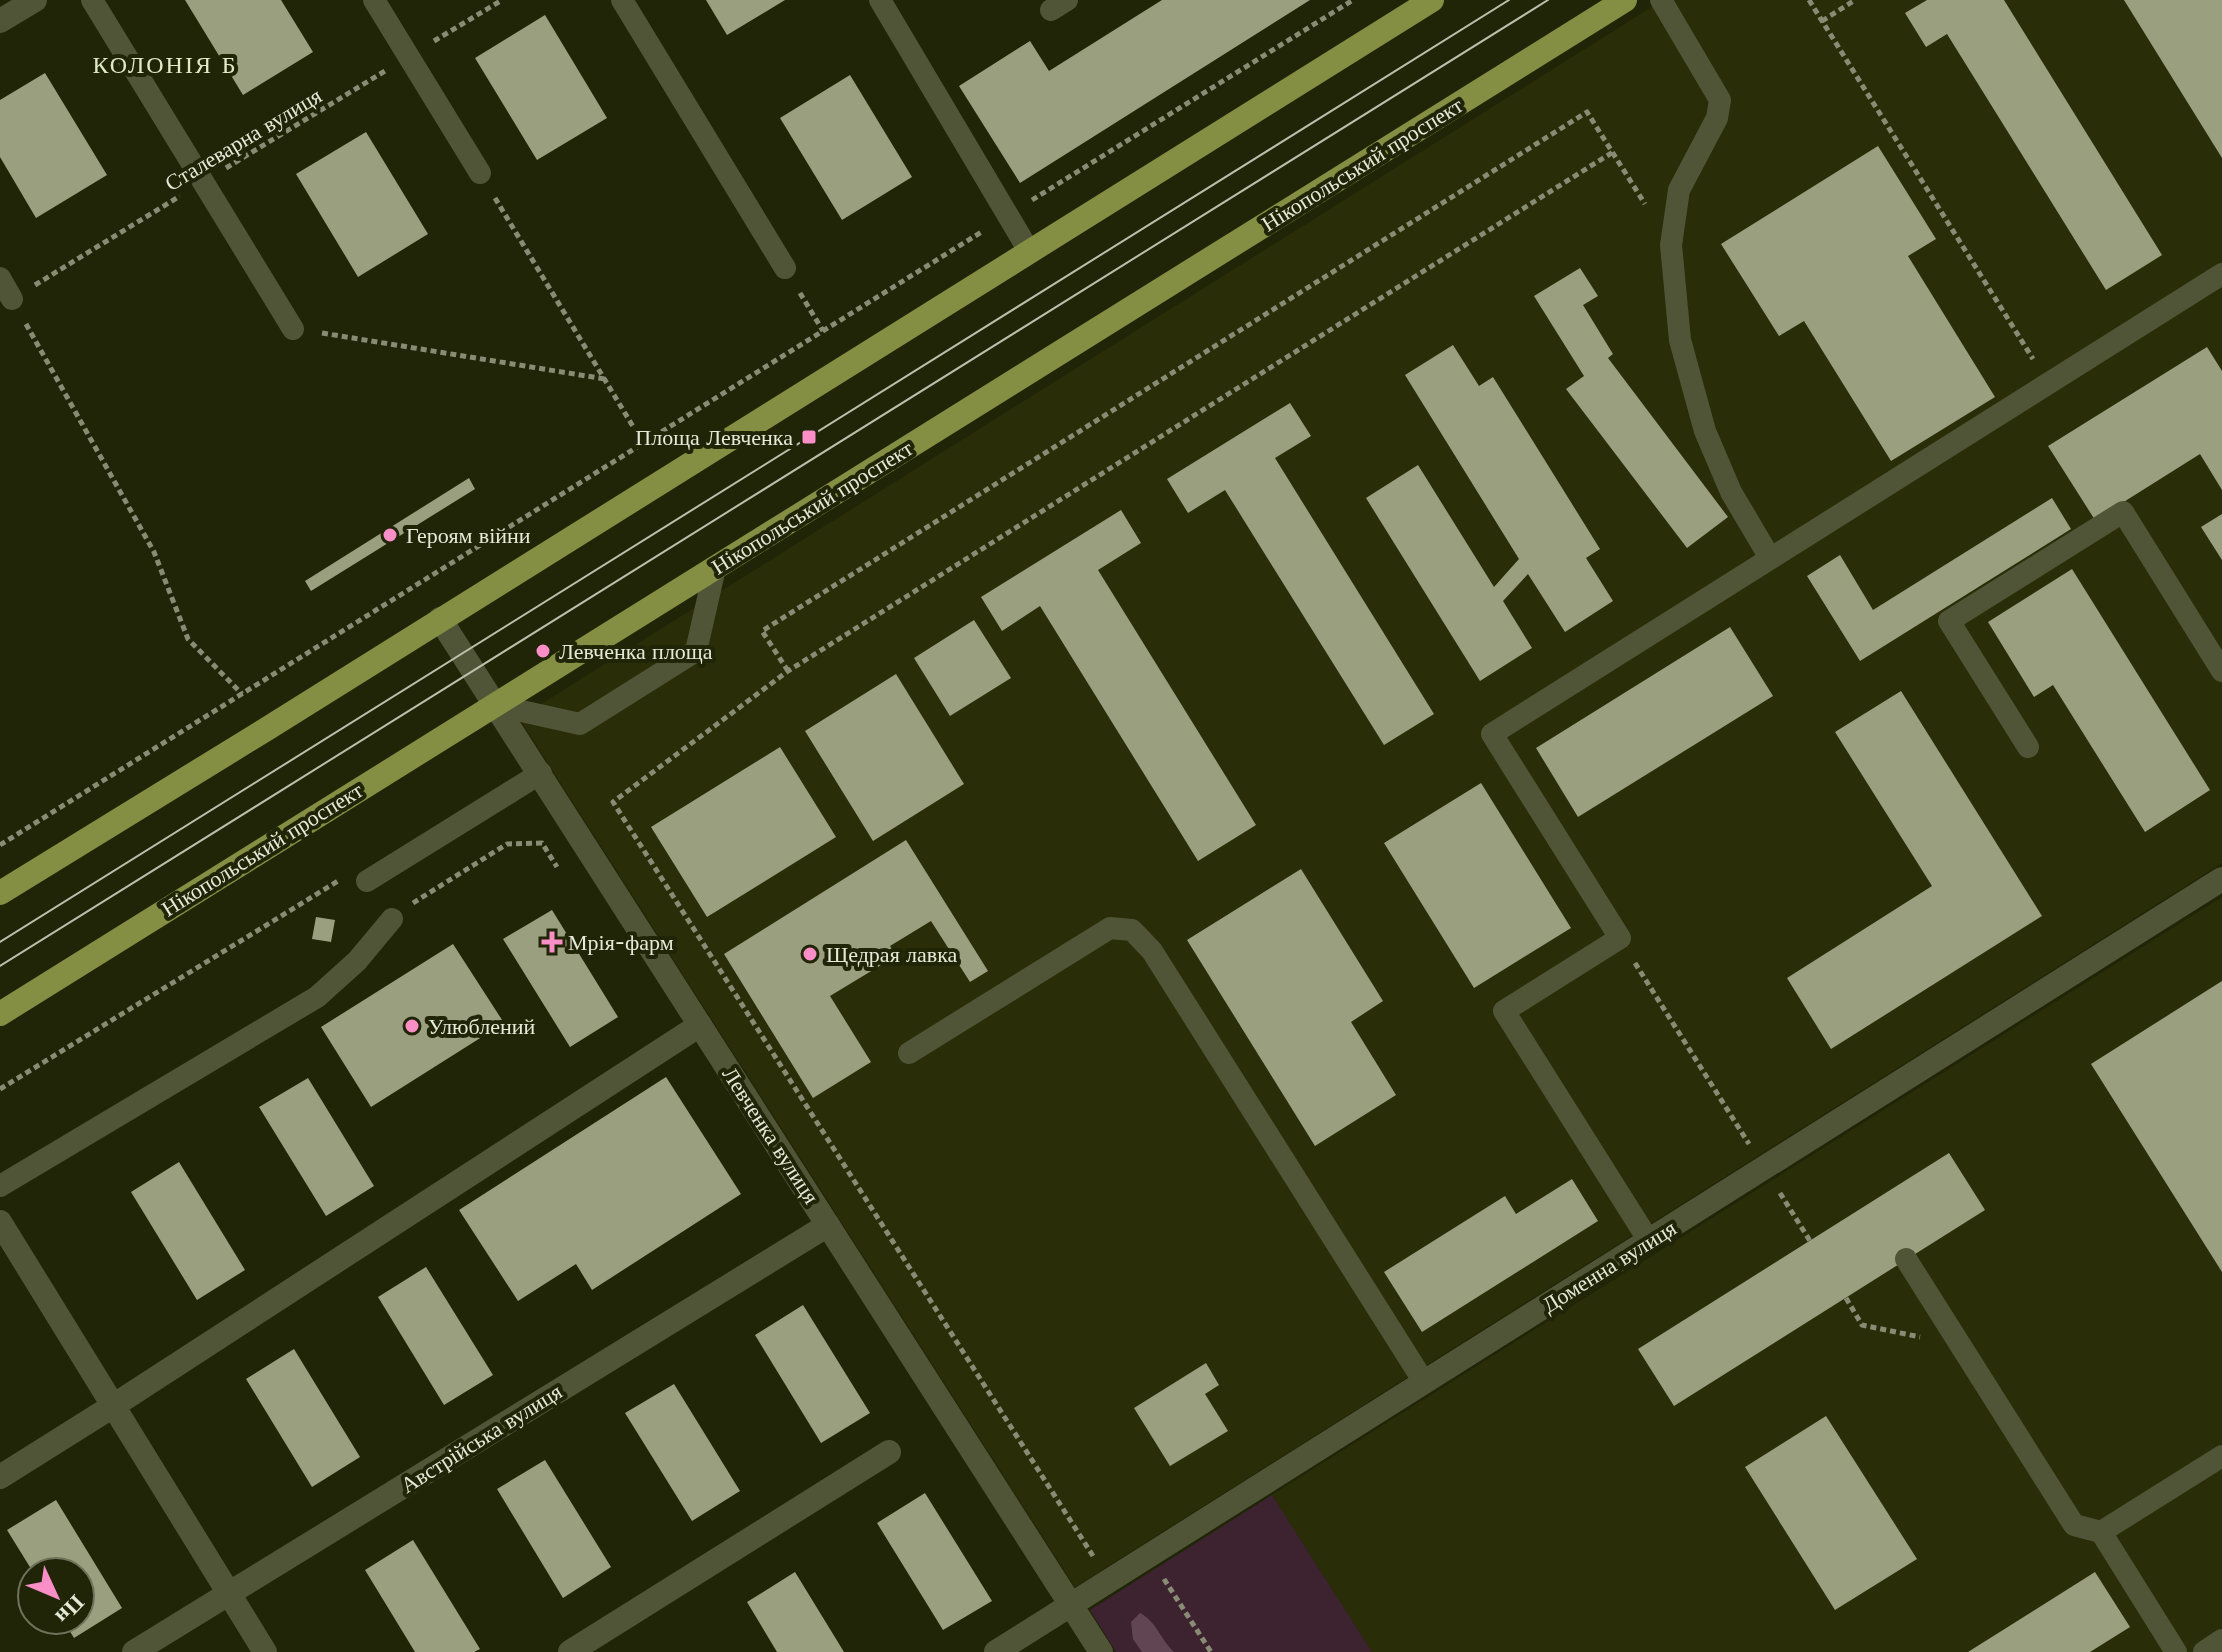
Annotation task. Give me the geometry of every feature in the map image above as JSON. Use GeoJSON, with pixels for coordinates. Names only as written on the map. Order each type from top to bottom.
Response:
{"type":"FeatureCollection","features":[{"type":"Feature","properties":{"kind":"main road"},"geometry":{"type":"LineString","coordinates":[[0,893],[1432,0]]}},
{"type":"Feature","properties":{"kind":"main road","name":"Нікопольський проспект"},"geometry":{"type":"LineString","coordinates":[[0,1014],[1625,0]]}},
{"type":"Feature","properties":{"kind":"street"},"geometry":{"type":"LineString","coordinates":[[0,21],[35,0]]}},
{"type":"Feature","properties":{"kind":"street","name":"Левченка вулиця"},"geometry":{"type":"LineString","coordinates":[[440,619],[1101,1652]]}},
{"type":"Feature","properties":{"kind":"street","name":"Доменна вулиця"},"geometry":{"type":"LineString","coordinates":[[996,1652],[2222,879]]}},
{"type":"Feature","properties":{"kind":"street"},"geometry":{"type":"LineString","coordinates":[[0,1477],[700,1025]]}},
{"type":"Feature","properties":{"kind":"street"},"geometry":{"type":"LineString","coordinates":[[0,1222],[265,1652]]}},
{"type":"Feature","properties":{"kind":"street","name":"Австрійська вулиця"},"geometry":{"type":"LineString","coordinates":[[134,1652],[828,1225]]}},
{"type":"Feature","properties":{"kind":"street"},"geometry":{"type":"LineString","coordinates":[[570,1652],[889,1452]]}},
{"type":"Feature","properties":{"kind":"lane"},"geometry":{"type":"LineString","coordinates":[[92,0],[293,329]]}},
{"type":"Feature","properties":{"kind":"lane"},"geometry":{"type":"LineString","coordinates":[[374,0],[480,173]]}},
{"type":"Feature","properties":{"kind":"lane"},"geometry":{"type":"LineString","coordinates":[[622,0],[785,268]]}},
{"type":"Feature","properties":{"kind":"lane"},"geometry":{"type":"LineString","coordinates":[[880,0],[1029,251]]}},
{"type":"Feature","properties":{"kind":"lane"},"geometry":{"type":"LineString","coordinates":[[1661,0],[1720,100],[1717,118],[1679,190],[1671,245],[1680,340],[1705,431],[1731,492],[1770,558]]}},
{"type":"Feature","properties":{"kind":"lane"},"geometry":{"type":"LineString","coordinates":[[1649,1241],[1504,1011],[1620,938],[1492,734],[2222,274]]}},
{"type":"Feature","properties":{"kind":"lane"},"geometry":{"type":"LineString","coordinates":[[0,278],[12,299]]}},
{"type":"Feature","properties":{"kind":"lane"},"geometry":{"type":"LineString","coordinates":[[2028,747],[1949,621],[2123,512],[2222,671]]}},
{"type":"Feature","properties":{"kind":"lane"},"geometry":{"type":"LineString","coordinates":[[495,705],[580,724],[696,651],[715,568]]}},
{"type":"Feature","properties":{"kind":"lane"},"geometry":{"type":"LineString","coordinates":[[356,878],[541,773]]}},
{"type":"Feature","properties":{"kind":"lane"},"geometry":{"type":"LineString","coordinates":[[0,1186],[317,997],[357,961],[392,919]]}},
{"type":"Feature","properties":{"kind":"lane"},"geometry":{"type":"LineString","coordinates":[[909,1053],[1110,928],[1132,930],[1152,951],[1424,1382]]}},
{"type":"Feature","properties":{"kind":"lane"},"geometry":{"type":"LineString","coordinates":[[1906,1259],[2074,1525],[2101,1532],[2176,1652]]}},
{"type":"Feature","properties":{"kind":"lane"},"geometry":{"type":"LineString","coordinates":[[2101,1532],[2222,1456]]}},
{"type":"Feature","properties":{"kind":"lane"},"geometry":{"type":"LineString","coordinates":[[2204,1652],[2222,1640]]}},
{"type":"Feature","properties":{"kind":"path","name":"Сталеварна вулиця"},"geometry":{"type":"LineString","coordinates":[[12,299],[502,0]]}},
{"type":"Feature","properties":{"kind":"path"},"geometry":{"type":"LineString","coordinates":[[1809,0],[2048,383]]}},
{"type":"Feature","properties":{"kind":"path"},"geometry":{"type":"LineString","coordinates":[[1822,21],[1855,0]]}},
{"type":"Feature","properties":{"kind":"path"},"geometry":{"type":"LineString","coordinates":[[788,671],[762,631],[1587,112],[1671,245]]}},
{"type":"Feature","properties":{"kind":"path"},"geometry":{"type":"LineString","coordinates":[[1096,1562],[613,802],[788,671],[1613,152]]}},
{"type":"Feature","properties":{"kind":"path"},"geometry":{"type":"LineString","coordinates":[[0,845],[643,443],[480,173]]}},
{"type":"Feature","properties":{"kind":"path"},"geometry":{"type":"LineString","coordinates":[[785,268],[823,331]]}},
{"type":"Feature","properties":{"kind":"path"},"geometry":{"type":"LineString","coordinates":[[12,299],[154,552],[188,639],[242,694]]}},
{"type":"Feature","properties":{"kind":"path"},"geometry":{"type":"LineString","coordinates":[[293,329],[605,379]]}},
{"type":"Feature","properties":{"kind":"path"},"geometry":{"type":"LineString","coordinates":[[392,919],[507,844],[542,843]]}},
{"type":"Feature","properties":{"kind":"path"},"geometry":{"type":"LineString","coordinates":[[0,1089],[356,878]]}},
{"type":"Feature","properties":{"kind":"path"},"geometry":{"type":"LineString","coordinates":[[1620,938],[1810,1241]]}},
{"type":"Feature","properties":{"kind":"path"},"geometry":{"type":"LineString","coordinates":[[1846,1298],[1862,1325],[1960,1345]]}},
{"type":"Feature","properties":{"kind":"path"},"geometry":{"type":"LineString","coordinates":[[1150,1556],[1211,1652]]}},
{"type":"Feature","properties":{"kind":"shaded area"},"geometry":{"type":"Polygon","coordinates":[[[1663,0],[2222,0],[2222,863],[1075,1587],[519,718],[1663,0]]]}},
{"type":"Feature","properties":{"kind":"shaded area"},"geometry":{"type":"Polygon","coordinates":[[[2222,897],[2222,1652],[1372,1652],[1272,1495],[2222,897]]]}},
{"type":"Feature","properties":{"kind":"shaded area"},"geometry":{"type":"Polygon","coordinates":[[[1272,1495],[1372,1652],[1116,1652],[1090,1610],[1272,1495]]]}},
{"type":"Feature","properties":{"kind":"shaded area"},"geometry":{"type":"Polygon","coordinates":[[[1140,1613],[1151,1621],[1174,1652],[1142,1652],[1133,1639],[1131,1622],[1140,1613]]]}},
{"type":"Feature","properties":{"kind":"building"},"geometry":{"type":"Polygon","coordinates":[[[185,0],[281,0],[313,52],[243,95],[185,0]]]}},
{"type":"Feature","properties":{"kind":"building"},"geometry":{"type":"Polygon","coordinates":[[[706,0],[785,0],[727,35],[706,0]]]}},
{"type":"Feature","properties":{"kind":"building"},"geometry":{"type":"Polygon","coordinates":[[[1162,0],[1310,0],[1020,183],[959,86],[1030,41],[1049,71],[1162,0]]]}},
{"type":"Feature","properties":{"kind":"building"},"geometry":{"type":"Polygon","coordinates":[[[1927,0],[2004,0],[2162,255],[2106,290],[1947,34],[1926,47],[1905,13],[1927,0]]]}},
{"type":"Feature","properties":{"kind":"building"},"geometry":{"type":"Polygon","coordinates":[[[2124,0],[2222,0],[2222,158],[2124,0]]]}},
{"type":"Feature","properties":{"kind":"building"},"geometry":{"type":"Polygon","coordinates":[[[545,15],[607,118],[537,160],[475,58],[545,15]]]}},
{"type":"Feature","properties":{"kind":"building"},"geometry":{"type":"Polygon","coordinates":[[[45,73],[107,175],[36,218],[0,157],[0,100],[45,73]]]}},
{"type":"Feature","properties":{"kind":"building"},"geometry":{"type":"Polygon","coordinates":[[[850,75],[912,177],[842,220],[780,118],[850,75]]]}},
{"type":"Feature","properties":{"kind":"building"},"geometry":{"type":"Polygon","coordinates":[[[366,132],[428,234],[358,277],[296,174],[366,132]]]}},
{"type":"Feature","properties":{"kind":"building"},"geometry":{"type":"Polygon","coordinates":[[[1878,146],[1936,239],[1908,256],[1995,397],[1891,461],[1804,321],[1779,336],[1721,244],[1878,146]]]}},
{"type":"Feature","properties":{"kind":"building"},"geometry":{"type":"Polygon","coordinates":[[[1580,268],[1598,296],[1583,305],[1613,354],[1608,358],[1728,517],[1687,548],[1566,389],[1584,376],[1534,296],[1580,268]]]}},
{"type":"Feature","properties":{"kind":"building"},"geometry":{"type":"Polygon","coordinates":[[[1453,345],[1479,386],[1493,377],[1600,549],[1586,558],[1613,601],[1565,632],[1528,574],[1503,601],[1532,648],[1480,681],[1366,498],[1418,465],[1494,587],[1519,559],[1405,375],[1453,345]]]}},
{"type":"Feature","properties":{"kind":"building"},"geometry":{"type":"Polygon","coordinates":[[[2207,347],[2222,371],[2222,490],[2200,454],[2095,520],[2048,446],[2207,347]]]}},
{"type":"Feature","properties":{"kind":"building"},"geometry":{"type":"Polygon","coordinates":[[[1290,403],[1311,436],[1275,458],[1434,714],[1384,745],[1225,490],[1188,513],[1167,479],[1290,403]]]}},
{"type":"Feature","properties":{"kind":"building"},"geometry":{"type":"Polygon","coordinates":[[[469,478],[475,489],[311,591],[305,581],[469,478]]]}},
{"type":"Feature","properties":{"kind":"building"},"geometry":{"type":"Polygon","coordinates":[[[2052,498],[2071,529],[1860,661],[1807,576],[1840,555],[1873,610],[2052,498]]]}},
{"type":"Feature","properties":{"kind":"building"},"geometry":{"type":"Polygon","coordinates":[[[1121,510],[1141,543],[1098,570],[1256,825],[1198,861],[1040,606],[1002,631],[981,597],[1121,510]]]}},
{"type":"Feature","properties":{"kind":"building"},"geometry":{"type":"Polygon","coordinates":[[[2222,514],[2222,560],[2201,527],[2222,514]]]}},
{"type":"Feature","properties":{"kind":"building"},"geometry":{"type":"Polygon","coordinates":[[[2072,569],[2210,790],[2145,832],[2053,685],[2034,697],[1988,622],[2072,569]]]}},
{"type":"Feature","properties":{"kind":"building"},"geometry":{"type":"Polygon","coordinates":[[[974,620],[1011,678],[950,716],[914,658],[974,620]]]}},
{"type":"Feature","properties":{"kind":"building"},"geometry":{"type":"Polygon","coordinates":[[[1730,627],[1773,696],[1578,817],[1536,748],[1730,627]]]}},
{"type":"Feature","properties":{"kind":"building"},"geometry":{"type":"Polygon","coordinates":[[[896,674],[964,784],[873,841],[805,731],[896,674]]]}},
{"type":"Feature","properties":{"kind":"building"},"geometry":{"type":"Polygon","coordinates":[[[1901,691],[2042,916],[1831,1049],[1787,978],[1932,886],[1835,732],[1901,691]]]}},
{"type":"Feature","properties":{"kind":"building"},"geometry":{"type":"Polygon","coordinates":[[[780,747],[836,837],[707,917],[651,827],[780,747]]]}},
{"type":"Feature","properties":{"kind":"building"},"geometry":{"type":"Polygon","coordinates":[[[1481,783],[1571,928],[1474,988],[1384,843],[1481,783]]]}},
{"type":"Feature","properties":{"kind":"building"},"geometry":{"type":"Polygon","coordinates":[[[906,840],[988,971],[970,982],[931,921],[890,946],[896,956],[830,996],[871,1062],[813,1098],[724,954],[906,840]]]}},
{"type":"Feature","properties":{"kind":"building"},"geometry":{"type":"Polygon","coordinates":[[[1301,869],[1383,1001],[1351,1022],[1396,1095],[1315,1146],[1187,940],[1301,869]]]}},
{"type":"Feature","properties":{"kind":"building"},"geometry":{"type":"Polygon","coordinates":[[[552,910],[618,1017],[570,1047],[503,939],[552,910]]]}},
{"type":"Feature","properties":{"kind":"building"},"geometry":{"type":"Polygon","coordinates":[[[316,917],[335,920],[331,942],[312,939],[316,917]]]}},
{"type":"Feature","properties":{"kind":"building"},"geometry":{"type":"Polygon","coordinates":[[[453,944],[504,1023],[371,1107],[321,1027],[453,944]]]}},
{"type":"Feature","properties":{"kind":"building"},"geometry":{"type":"Polygon","coordinates":[[[2222,981],[2222,1272],[2091,1064],[2222,981]]]}},
{"type":"Feature","properties":{"kind":"building"},"geometry":{"type":"Polygon","coordinates":[[[666,1077],[741,1194],[592,1290],[576,1264],[518,1301],[459,1210],[666,1077]]]}},
{"type":"Feature","properties":{"kind":"building"},"geometry":{"type":"Polygon","coordinates":[[[308,1078],[374,1186],[326,1216],[259,1107],[308,1078]]]}},
{"type":"Feature","properties":{"kind":"building"},"geometry":{"type":"Polygon","coordinates":[[[1949,1153],[1985,1210],[1674,1406],[1638,1349],[1949,1153]]]}},
{"type":"Feature","properties":{"kind":"building"},"geometry":{"type":"Polygon","coordinates":[[[179,1162],[245,1270],[197,1300],[131,1192],[179,1162]]]}},
{"type":"Feature","properties":{"kind":"building"},"geometry":{"type":"Polygon","coordinates":[[[1572,1179],[1598,1221],[1422,1332],[1384,1272],[1505,1196],[1516,1214],[1572,1179]]]}},
{"type":"Feature","properties":{"kind":"building"},"geometry":{"type":"Polygon","coordinates":[[[426,1267],[493,1375],[444,1405],[378,1297],[426,1267]]]}},
{"type":"Feature","properties":{"kind":"building"},"geometry":{"type":"Polygon","coordinates":[[[803,1305],[870,1413],[821,1443],[755,1335],[803,1305]]]}},
{"type":"Feature","properties":{"kind":"building"},"geometry":{"type":"Polygon","coordinates":[[[294,1349],[360,1457],[312,1487],[246,1379],[294,1349]]]}},
{"type":"Feature","properties":{"kind":"building"},"geometry":{"type":"Polygon","coordinates":[[[1206,1363],[1219,1385],[1205,1394],[1228,1431],[1170,1466],[1134,1408],[1206,1363]]]}},
{"type":"Feature","properties":{"kind":"building"},"geometry":{"type":"Polygon","coordinates":[[[674,1384],[740,1491],[692,1521],[625,1413],[674,1384]]]}},
{"type":"Feature","properties":{"kind":"building"},"geometry":{"type":"Polygon","coordinates":[[[1826,1416],[1917,1559],[1835,1610],[1745,1467],[1826,1416]]]}},
{"type":"Feature","properties":{"kind":"building"},"geometry":{"type":"Polygon","coordinates":[[[545,1460],[611,1567],[563,1598],[497,1489],[545,1460]]]}},
{"type":"Feature","properties":{"kind":"building"},"geometry":{"type":"Polygon","coordinates":[[[925,1493],[992,1601],[943,1630],[877,1523],[925,1493]]]}},
{"type":"Feature","properties":{"kind":"building"},"geometry":{"type":"Polygon","coordinates":[[[56,1500],[90,1556],[23,1556],[7,1530],[56,1500]]]}},
{"type":"Feature","properties":{"kind":"building"},"geometry":{"type":"Polygon","coordinates":[[[413,1540],[480,1649],[474,1652],[415,1652],[365,1570],[413,1540]]]}},
{"type":"Feature","properties":{"kind":"building"},"geometry":{"type":"Polygon","coordinates":[[[96,1565],[122,1608],[96,1624],[96,1565]]]}},
{"type":"Feature","properties":{"kind":"building"},"geometry":{"type":"Polygon","coordinates":[[[795,1572],[844,1652],[777,1652],[747,1602],[795,1572]]]}},
{"type":"Feature","properties":{"kind":"building"},"geometry":{"type":"Polygon","coordinates":[[[2095,1572],[2130,1627],[2090,1652],[1968,1652],[2095,1572]]]}},
{"type":"Feature","properties":{"kind":"tram line"},"geometry":{"type":"LineString","coordinates":[[0,942],[1509,0]]}},
{"type":"Feature","properties":{"kind":"tram line"},"geometry":{"type":"LineString","coordinates":[[0,966],[1548,0]]}},
{"type":"Feature","properties":{"kind":"place","name":"Площа Левченка"},"geometry":{"type":"Point","coordinates":[809,437]}},
{"type":"Feature","properties":{"kind":"place","name":"Героям війни"},"geometry":{"type":"Point","coordinates":[390,535]}},
{"type":"Feature","properties":{"kind":"place","name":"Левченка площа"},"geometry":{"type":"Point","coordinates":[543,651]}},
{"type":"Feature","properties":{"kind":"place","name":"Мрія-фарм"},"geometry":{"type":"Point","coordinates":[552,942]}},
{"type":"Feature","properties":{"kind":"place","name":"Щедрая лавка"},"geometry":{"type":"Point","coordinates":[810,954]}},
{"type":"Feature","properties":{"kind":"place","name":"Улюблений"},"geometry":{"type":"Point","coordinates":[412,1026]}},
{"type":"Feature","properties":{"kind":"district","name":"КОЛОНІЯ Б"},"geometry":{"type":"Point","coordinates":[165,65]}}]}
